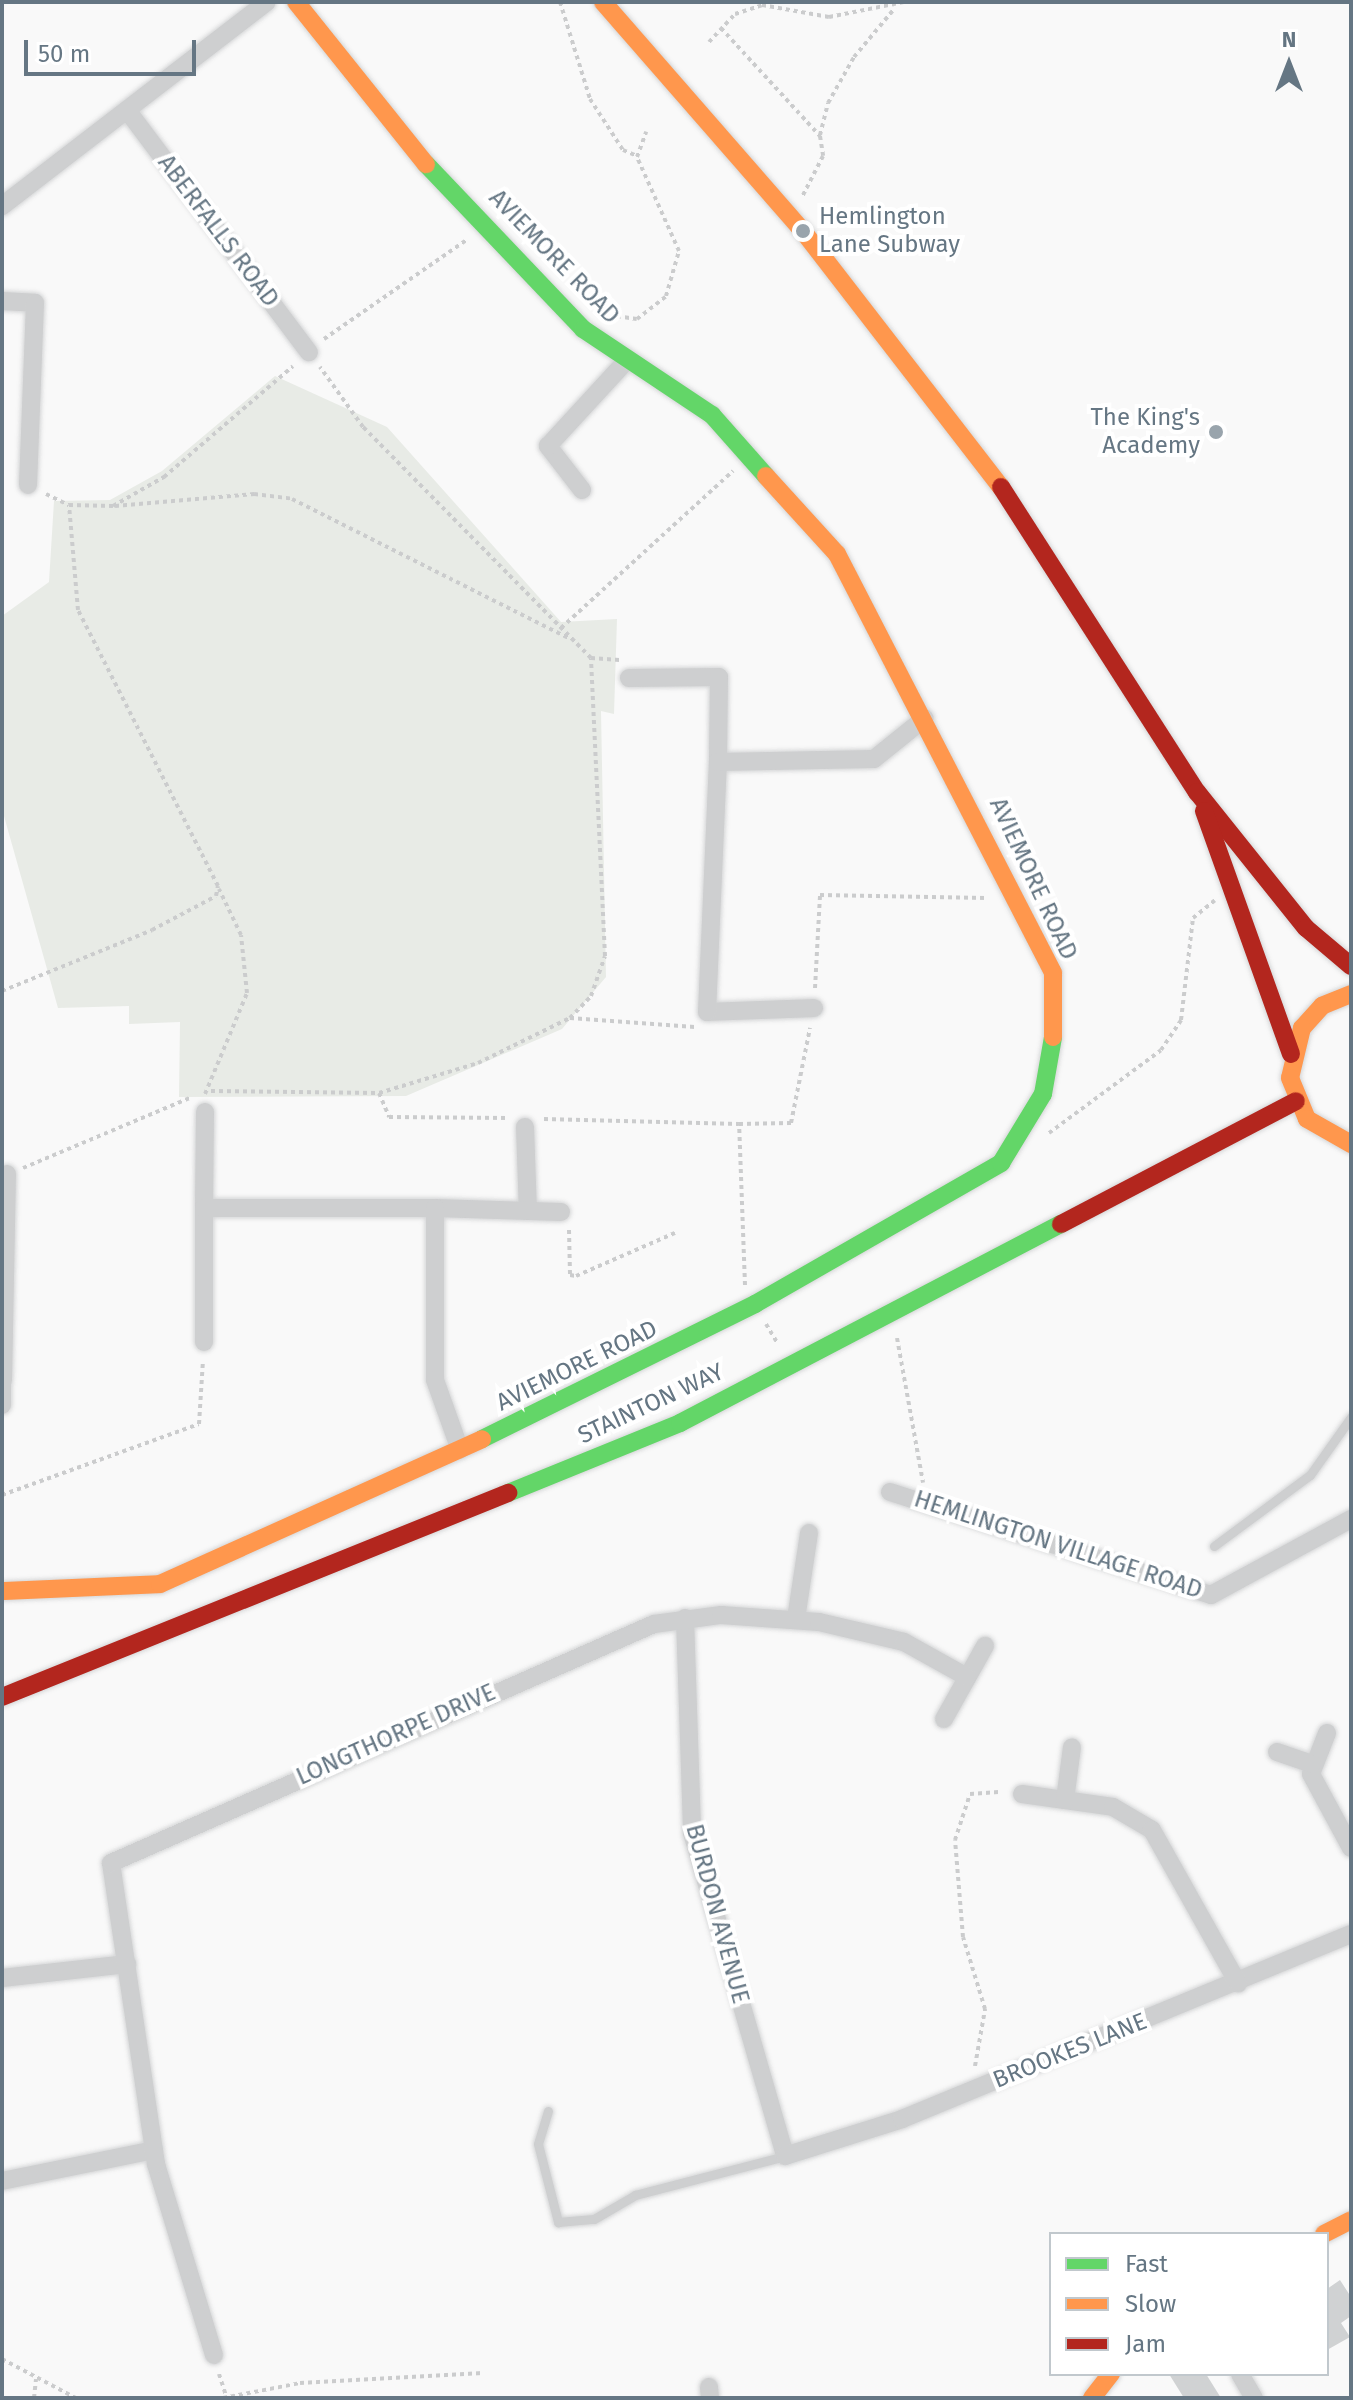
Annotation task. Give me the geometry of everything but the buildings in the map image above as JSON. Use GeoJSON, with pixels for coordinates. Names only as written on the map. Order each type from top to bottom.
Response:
{"type":"FeatureCollection","features":[{"type":"Feature","properties":{"kind":"street"},"geometry":{"type":"LineString","coordinates":[[2,206],[267,2]]}},
{"type":"Feature","properties":{"kind":"street","name":"AVIEMORE ROAD"},"geometry":{"type":"LineString","coordinates":[[2,1591],[160,1584],[460,1450],[755,1304],[979,1178],[1001,1163],[1025,1129],[1043,1094],[1057,1016],[1053,973],[1021,898],[837,554],[746,459],[712,415],[583,329],[493,225],[419,156],[296,2]]}},
{"type":"Feature","properties":{"kind":"street"},"geometry":{"type":"LineString","coordinates":[[603,2],[786,210],[1001,487],[1197,792],[1306,928],[1351,966]]}},
{"type":"Feature","properties":{"kind":"street","name":"ABERFALLS ROAD"},"geometry":{"type":"LineString","coordinates":[[127,110],[309,352]]}},
{"type":"Feature","properties":{"kind":"street"},"geometry":{"type":"LineString","coordinates":[[2,301],[35,303],[28,485]]}},
{"type":"Feature","properties":{"kind":"street"},"geometry":{"type":"LineString","coordinates":[[582,490],[548,446],[627,360]]}},
{"type":"Feature","properties":{"kind":"street"},"geometry":{"type":"LineString","coordinates":[[629,678],[719,677],[707,1012],[814,1008]]}},
{"type":"Feature","properties":{"kind":"street"},"geometry":{"type":"LineString","coordinates":[[718,762],[874,759],[925,718]]}},
{"type":"Feature","properties":{"kind":"street"},"geometry":{"type":"LineString","coordinates":[[1197,792],[1231,892],[1282,1014],[1291,1054],[1296,1101],[1323,1133],[1351,1144]]}},
{"type":"Feature","properties":{"kind":"street"},"geometry":{"type":"LineString","coordinates":[[1291,1054],[1322,1006],[1351,994]]}},
{"type":"Feature","properties":{"kind":"street","name":"STAINTON WAY"},"geometry":{"type":"LineString","coordinates":[[2,1697],[680,1423],[789,1363],[1296,1101]]}},
{"type":"Feature","properties":{"kind":"street"},"geometry":{"type":"LineString","coordinates":[[204,1342],[205,1112]]}},
{"type":"Feature","properties":{"kind":"street"},"geometry":{"type":"LineString","coordinates":[[525,1121],[528,1211]]}},
{"type":"Feature","properties":{"kind":"street"},"geometry":{"type":"LineString","coordinates":[[2,1405],[7,1174]]}},
{"type":"Feature","properties":{"kind":"street"},"geometry":{"type":"LineString","coordinates":[[204,1208],[435,1208],[561,1212]]}},
{"type":"Feature","properties":{"kind":"street"},"geometry":{"type":"LineString","coordinates":[[435,1208],[435,1380],[460,1450]]}},
{"type":"Feature","properties":{"kind":"street","name":"HEMLINGTON VILLAGE ROAD"},"geometry":{"type":"LineString","coordinates":[[890,1492],[1211,1595],[1351,1519]]}},
{"type":"Feature","properties":{"kind":"street"},"geometry":{"type":"LineString","coordinates":[[796,1619],[809,1533]]}},
{"type":"Feature","properties":{"kind":"street","name":"LONGTHORPE DRIVE"},"geometry":{"type":"LineString","coordinates":[[127,1964],[111,1863],[628,1632],[685,1618],[796,1619],[883,1635],[967,1677]]}},
{"type":"Feature","properties":{"kind":"street","name":"BURDON AVENUE"},"geometry":{"type":"LineString","coordinates":[[685,1618],[692,1833],[785,2156]]}},
{"type":"Feature","properties":{"kind":"street"},"geometry":{"type":"LineString","coordinates":[[944,1719],[985,1646]]}},
{"type":"Feature","properties":{"kind":"street"},"geometry":{"type":"LineString","coordinates":[[1327,1733],[1312,1764],[1314,1783],[1351,1848]]}},
{"type":"Feature","properties":{"kind":"street"},"geometry":{"type":"LineString","coordinates":[[1065,1800],[1072,1747]]}},
{"type":"Feature","properties":{"kind":"street"},"geometry":{"type":"LineString","coordinates":[[1277,1752],[1312,1764]]}},
{"type":"Feature","properties":{"kind":"street"},"geometry":{"type":"LineString","coordinates":[[1022,1794],[1113,1807],[1152,1830],[1238,1983]]}},
{"type":"Feature","properties":{"kind":"street","name":"BROOKES LANE"},"geometry":{"type":"LineString","coordinates":[[785,2156],[978,2088],[1351,1934]]}},
{"type":"Feature","properties":{"kind":"street"},"geometry":{"type":"LineString","coordinates":[[2,1978],[127,1964],[154,2150],[214,2355]]}},
{"type":"Feature","properties":{"kind":"street"},"geometry":{"type":"LineString","coordinates":[[2,2181],[154,2150]]}},
{"type":"Feature","properties":{"kind":"street"},"geometry":{"type":"LineString","coordinates":[[1328,2232],[1351,2220]]}},
{"type":"Feature","properties":{"kind":"street"},"geometry":{"type":"LineString","coordinates":[[1092,2398],[1109,2376]]}},
{"type":"Feature","properties":{"kind":"street"},"geometry":{"type":"LineString","coordinates":[[1241,2376],[1254,2398]]}},
{"type":"Feature","properties":{"kind":"lane"},"geometry":{"type":"LineString","coordinates":[[1214,1546],[1310,1475],[1351,1417]]}},
{"type":"Feature","properties":{"kind":"lane"},"geometry":{"type":"LineString","coordinates":[[548,2111],[538,2144],[558,2222],[594,2219],[635,2195],[785,2156]]}},
{"type":"Feature","properties":{"kind":"path"},"geometry":{"type":"LineString","coordinates":[[560,2],[590,99],[623,150],[637,157],[679,251],[666,296],[637,319],[603,314]]}},
{"type":"Feature","properties":{"kind":"path"},"geometry":{"type":"LineString","coordinates":[[786,210],[812,188],[823,156],[820,136],[828,103],[854,57],[897,6],[904,2]]}},
{"type":"Feature","properties":{"kind":"path"},"geometry":{"type":"LineString","coordinates":[[709,42],[735,14],[762,5],[829,17],[897,6]]}},
{"type":"Feature","properties":{"kind":"path"},"geometry":{"type":"LineString","coordinates":[[721,28],[820,136]]}},
{"type":"Feature","properties":{"kind":"path"},"geometry":{"type":"LineString","coordinates":[[637,157],[646,132]]}},
{"type":"Feature","properties":{"kind":"path"},"geometry":{"type":"LineString","coordinates":[[113,506],[164,477],[353,315],[493,225]]}},
{"type":"Feature","properties":{"kind":"path"},"geometry":{"type":"LineString","coordinates":[[7,1174],[205,1091],[379,1093],[478,1063],[570,1018],[591,996],[605,956],[596,697],[591,658],[363,427],[309,352]]}},
{"type":"Feature","properties":{"kind":"path"},"geometry":{"type":"LineString","coordinates":[[561,628],[746,459]]}},
{"type":"Feature","properties":{"kind":"path"},"geometry":{"type":"LineString","coordinates":[[205,1112],[205,1091],[247,993],[241,935],[78,610],[69,505],[113,506],[254,494],[292,499],[572,640]]}},
{"type":"Feature","properties":{"kind":"path"},"geometry":{"type":"LineString","coordinates":[[2,991],[152,930],[216,896],[218,886]]}},
{"type":"Feature","properties":{"kind":"path"},"geometry":{"type":"LineString","coordinates":[[1025,1129],[1041,1137],[1161,1050],[1181,1020],[1193,918],[1231,892]]}},
{"type":"Feature","properties":{"kind":"path"},"geometry":{"type":"LineString","coordinates":[[379,1093],[389,1117],[791,1123],[814,1008],[820,895],[1021,898]]}},
{"type":"Feature","properties":{"kind":"path"},"geometry":{"type":"LineString","coordinates":[[570,1018],[705,1028],[707,1012]]}},
{"type":"Feature","properties":{"kind":"path"},"geometry":{"type":"LineString","coordinates":[[739,1124],[740,1278],[789,1363]]}},
{"type":"Feature","properties":{"kind":"path"},"geometry":{"type":"LineString","coordinates":[[561,1212],[569,1213],[570,1275],[675,1233]]}},
{"type":"Feature","properties":{"kind":"path"},"geometry":{"type":"LineString","coordinates":[[895,1325],[927,1502]]}},
{"type":"Feature","properties":{"kind":"path"},"geometry":{"type":"LineString","coordinates":[[2,1495],[199,1424],[204,1342]]}},
{"type":"Feature","properties":{"kind":"path"},"geometry":{"type":"LineString","coordinates":[[978,2088],[985,2009],[963,1937],[958,1819],[970,1794],[1022,1794]]}},
{"type":"Feature","properties":{"kind":"path"},"geometry":{"type":"LineString","coordinates":[[2,2359],[76,2398]]}},
{"type":"Feature","properties":{"kind":"path"},"geometry":{"type":"LineString","coordinates":[[226,2398],[300,2383],[483,2373]]}},
{"type":"Feature","properties":{"kind":"path"},"geometry":{"type":"LineString","coordinates":[[34,2398],[36,2379]]}},
{"type":"Feature","properties":{"kind":"shaded area"},"geometry":{"type":"Polygon","coordinates":[[[275,376],[387,427],[561,622],[617,619],[614,714],[601,711],[606,977],[562,1029],[406,1096],[179,1097],[180,1022],[129,1024],[129,1006],[58,1008],[2,809],[2,616],[49,582],[54,501],[110,500],[162,471],[275,376]]]}},
{"type":"Feature","properties":{"kind":"traffic: fast"},"geometry":{"type":"LineString","coordinates":[[426,164],[583,329],[712,415],[766,476]]}},
{"type":"Feature","properties":{"kind":"traffic: fast"},"geometry":{"type":"LineString","coordinates":[[482,1439],[755,1304],[1001,1163],[1043,1094],[1053,1037]]}},
{"type":"Feature","properties":{"kind":"traffic: fast"},"geometry":{"type":"LineString","coordinates":[[508,1493],[680,1423],[1061,1224]]}},
{"type":"Feature","properties":{"kind":"traffic: slow"},"geometry":{"type":"LineString","coordinates":[[296,2],[426,164]]}},
{"type":"Feature","properties":{"kind":"traffic: slow"},"geometry":{"type":"LineString","coordinates":[[603,2],[803,231],[1001,487]]}},
{"type":"Feature","properties":{"kind":"traffic: slow"},"geometry":{"type":"LineString","coordinates":[[766,476],[837,554],[1053,973],[1053,1037]]}},
{"type":"Feature","properties":{"kind":"traffic: slow"},"geometry":{"type":"LineString","coordinates":[[1351,994],[1322,1006],[1302,1028],[1290,1078],[1307,1119],[1351,1144]]}},
{"type":"Feature","properties":{"kind":"traffic: slow"},"geometry":{"type":"LineString","coordinates":[[2,1591],[160,1584],[482,1439]]}},
{"type":"Feature","properties":{"kind":"traffic: slow"},"geometry":{"type":"LineString","coordinates":[[1328,2232],[1351,2220]]}},
{"type":"Feature","properties":{"kind":"traffic: slow"},"geometry":{"type":"LineString","coordinates":[[1092,2398],[1109,2376]]}},
{"type":"Feature","properties":{"kind":"traffic: jam"},"geometry":{"type":"LineString","coordinates":[[1001,487],[1197,792],[1306,928],[1351,966]]}},
{"type":"Feature","properties":{"kind":"traffic: jam"},"geometry":{"type":"LineString","coordinates":[[1204,811],[1291,1054]]}},
{"type":"Feature","properties":{"kind":"traffic: jam"},"geometry":{"type":"LineString","coordinates":[[1061,1224],[1296,1101]]}},
{"type":"Feature","properties":{"kind":"traffic: jam"},"geometry":{"type":"LineString","coordinates":[[2,1697],[508,1493]]}},
{"type":"Feature","properties":{"kind":"place","name":"Hemlington Lane Subway"},"geometry":{"type":"Point","coordinates":[803,231]}},
{"type":"Feature","properties":{"kind":"place","name":"The King's Academy"},"geometry":{"type":"Point","coordinates":[1216,432]}}]}
